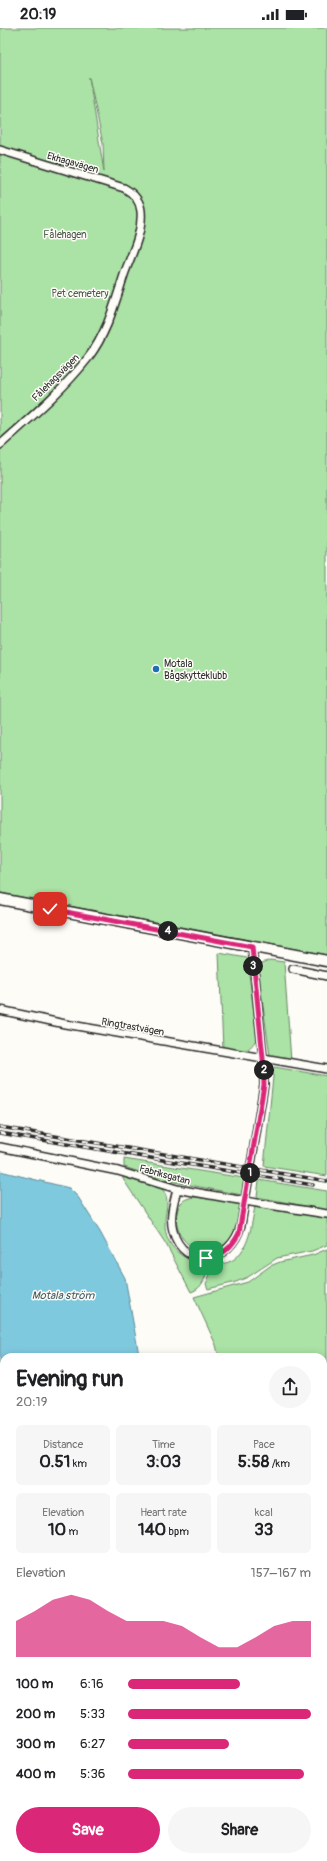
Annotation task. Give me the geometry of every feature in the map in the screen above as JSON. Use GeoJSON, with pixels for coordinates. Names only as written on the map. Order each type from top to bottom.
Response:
{"type":"FeatureCollection","features":[{"type":"Feature","properties":{"kind":"main road"},"geometry":{"type":"LineString","coordinates":[[0,899],[327,961]]}},
{"type":"Feature","properties":{"kind":"street","name":"Ekhagavägen"},"geometry":{"type":"LineString","coordinates":[[0,150],[116,184],[130,192],[137,199]]}},
{"type":"Feature","properties":{"kind":"street","name":"Fålehagsvägen"},"geometry":{"type":"LineString","coordinates":[[0,445],[69,380],[88,358],[105,332],[113,312],[140,226],[141,210],[137,199]]}},
{"type":"Feature","properties":{"kind":"street"},"geometry":{"type":"LineString","coordinates":[[177,1188],[171,1223],[174,1235],[183,1249],[198,1257],[206,1258],[219,1255],[230,1248],[235,1241],[241,1225],[262,1099],[263,1058],[252,947]]}},
{"type":"Feature","properties":{"kind":"street"},"geometry":{"type":"LineString","coordinates":[[292,969],[327,976]]}},
{"type":"Feature","properties":{"kind":"street","name":"Ringtrastvägen"},"geometry":{"type":"LineString","coordinates":[[0,1010],[73,1025],[327,1069]]}},
{"type":"Feature","properties":{"kind":"street","name":"Fabriksgatan"},"geometry":{"type":"LineString","coordinates":[[0,1147],[118,1171],[177,1188],[327,1214]]}},
{"type":"Feature","properties":{"kind":"green space"},"geometry":{"type":"Polygon","coordinates":[[[0,28],[327,28],[327,955],[0,893],[0,28]],[[89,77],[104,172],[103,144],[89,77]]]}},
{"type":"Feature","properties":{"kind":"green space"},"geometry":{"type":"Polygon","coordinates":[[[219,953],[247,958],[257,1038],[250,1047],[243,1051],[223,1049],[219,953]]]}},
{"type":"Feature","properties":{"kind":"green space"},"geometry":{"type":"Polygon","coordinates":[[[270,960],[284,962],[291,1061],[270,1056],[258,970],[262,963],[270,960]]]}},
{"type":"Feature","properties":{"kind":"green space"},"geometry":{"type":"Polygon","coordinates":[[[274,1067],[327,1076],[327,1176],[264,1166],[274,1067]]]}},
{"type":"Feature","properties":{"kind":"green space"},"geometry":{"type":"Polygon","coordinates":[[[124,1159],[244,1178],[242,1195],[164,1180],[124,1167],[124,1159]]]}},
{"type":"Feature","properties":{"kind":"green space"},"geometry":{"type":"Polygon","coordinates":[[[123,1177],[162,1189],[165,1193],[167,1201],[165,1222],[166,1231],[172,1246],[184,1257],[192,1261],[209,1265],[199,1288],[191,1292],[166,1244],[123,1177]]]}},
{"type":"Feature","properties":{"kind":"green space"},"geometry":{"type":"Polygon","coordinates":[[[259,1180],[327,1191],[327,1210],[257,1197],[259,1180]]]}},
{"type":"Feature","properties":{"kind":"green space"},"geometry":{"type":"Polygon","coordinates":[[[196,1197],[241,1204],[234,1231],[230,1239],[222,1247],[212,1251],[203,1251],[194,1248],[186,1242],[180,1234],[177,1224],[177,1213],[179,1206],[186,1199],[196,1197]]]}},
{"type":"Feature","properties":{"kind":"green space"},"geometry":{"type":"Polygon","coordinates":[[[255,1207],[327,1218],[327,1245],[312,1251],[277,1258],[248,1277],[236,1282],[208,1289],[206,1284],[213,1267],[233,1260],[243,1249],[251,1229],[255,1207]]]}},
{"type":"Feature","properties":{"kind":"green space"},"geometry":{"type":"Polygon","coordinates":[[[327,1249],[327,1353],[218,1353],[216,1345],[194,1297],[248,1282],[270,1266],[280,1262],[313,1255],[327,1249]]]}},
{"type":"Feature","properties":{"kind":"water","name":"Motala ström"},"geometry":{"type":"Polygon","coordinates":[[[0,1171],[69,1188],[78,1197],[100,1232],[125,1278],[139,1353],[0,1353],[0,1171]]]}},
{"type":"Feature","properties":{"kind":"railway"},"geometry":{"type":"LineString","coordinates":[[0,1127],[327,1181]]}},
{"type":"Feature","properties":{"kind":"railway"},"geometry":{"type":"LineString","coordinates":[[0,1133],[313,1185]]}},
{"type":"Feature","properties":{"kind":"place","name":"Motala Bågskytteklubb"},"geometry":{"type":"Point","coordinates":[156,669]}},
{"type":"Feature","properties":{"kind":"route"},"geometry":{"type":"LineString","coordinates":[[50,909],[252,947],[264,1072],[262,1099],[239,1233],[230,1248],[219,1255],[206,1258]]}},
{"type":"Feature","properties":{"kind":"park label","name":"Fålehagen"},"geometry":{"type":"Point","coordinates":[65,234]}},
{"type":"Feature","properties":{"kind":"park label","name":"Pet cemetery"},"geometry":{"type":"Point","coordinates":[80,293]}}]}
